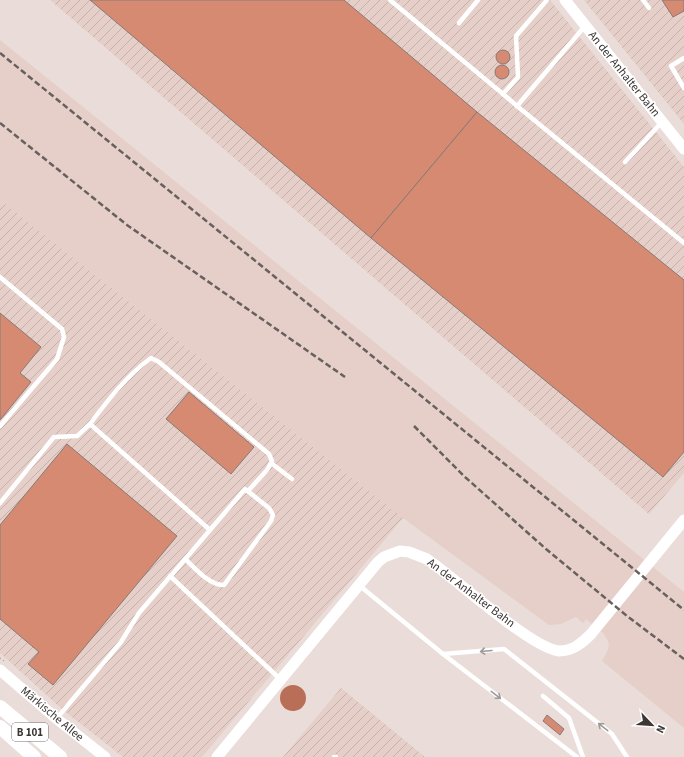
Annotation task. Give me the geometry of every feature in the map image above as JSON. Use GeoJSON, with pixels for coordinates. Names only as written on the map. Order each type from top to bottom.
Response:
{"type":"FeatureCollection","features":[{"type":"Feature","properties":{"kind":"highway","name":"B 101"},"geometry":{"type":"LineString","coordinates":[[0,707],[60,757]]}},
{"type":"Feature","properties":{"kind":"highway","name":"B 101"},"geometry":{"type":"LineString","coordinates":[[0,727],[34,757]]}},
{"type":"Feature","properties":{"kind":"street","name":"An der Anhalter Bahn"},"geometry":{"type":"LineString","coordinates":[[565,0],[684,148]]}},
{"type":"Feature","properties":{"kind":"street","name":"An der Anhalter Bahn"},"geometry":{"type":"LineString","coordinates":[[217,757],[282,680],[358,585],[384,557],[400,551],[409,552],[427,559],[525,634],[550,649],[560,651],[576,647],[591,634],[684,520]]}},
{"type":"Feature","properties":{"kind":"street","name":"Märkische Allee"},"geometry":{"type":"LineString","coordinates":[[0,670],[57,719],[105,757]]}},
{"type":"Feature","properties":{"kind":"lane"},"geometry":{"type":"LineString","coordinates":[[390,0],[684,243]]}},
{"type":"Feature","properties":{"kind":"lane"},"geometry":{"type":"LineString","coordinates":[[459,23],[478,0]]}},
{"type":"Feature","properties":{"kind":"lane"},"geometry":{"type":"LineString","coordinates":[[503,94],[518,77],[516,36],[547,0]]}},
{"type":"Feature","properties":{"kind":"lane"},"geometry":{"type":"LineString","coordinates":[[643,0],[649,8]]}},
{"type":"Feature","properties":{"kind":"lane"},"geometry":{"type":"LineString","coordinates":[[517,106],[585,26]]}},
{"type":"Feature","properties":{"kind":"lane"},"geometry":{"type":"LineString","coordinates":[[684,58],[671,66],[684,88]]}},
{"type":"Feature","properties":{"kind":"lane"},"geometry":{"type":"LineString","coordinates":[[626,162],[662,122]]}},
{"type":"Feature","properties":{"kind":"lane"},"geometry":{"type":"LineString","coordinates":[[0,277],[62,329],[64,337],[57,359],[0,426]]}},
{"type":"Feature","properties":{"kind":"lane"},"geometry":{"type":"LineString","coordinates":[[0,503],[54,437],[77,436],[90,424],[109,399],[142,365],[151,358],[159,362],[269,454],[272,460],[271,463],[267,470],[248,491]]}},
{"type":"Feature","properties":{"kind":"lane"},"geometry":{"type":"LineString","coordinates":[[90,424],[210,530]]}},
{"type":"Feature","properties":{"kind":"lane"},"geometry":{"type":"LineString","coordinates":[[271,463],[292,479]]}},
{"type":"Feature","properties":{"kind":"lane"},"geometry":{"type":"LineString","coordinates":[[57,719],[120,642],[139,613],[170,576],[245,489],[269,508],[273,515],[271,521],[224,585],[218,586],[212,582],[185,559]]}},
{"type":"Feature","properties":{"kind":"lane"},"geometry":{"type":"LineString","coordinates":[[170,576],[282,680]]}},
{"type":"Feature","properties":{"kind":"lane"},"geometry":{"type":"LineString","coordinates":[[358,585],[443,654],[577,757]]}},
{"type":"Feature","properties":{"kind":"lane"},"geometry":{"type":"LineString","coordinates":[[443,654],[504,649],[612,734],[627,757]]}},
{"type":"Feature","properties":{"kind":"lane"},"geometry":{"type":"LineString","coordinates":[[544,696],[569,718],[584,757]]}},
{"type":"Feature","properties":{"kind":"shaded area"},"geometry":{"type":"Polygon","coordinates":[[[50,0],[550,0],[684,167],[684,473],[649,514],[50,0]]]}},
{"type":"Feature","properties":{"kind":"shaded area"},"geometry":{"type":"Polygon","coordinates":[[[584,0],[684,0],[684,124],[584,0]]]}},
{"type":"Feature","properties":{"kind":"shaded area"},"geometry":{"type":"Polygon","coordinates":[[[0,40],[684,592],[684,728],[602,661],[608,650],[609,644],[603,633],[586,619],[583,623],[576,617],[561,624],[549,625],[403,518],[0,200],[0,40]]]}},
{"type":"Feature","properties":{"kind":"shaded area"},"geometry":{"type":"Polygon","coordinates":[[[0,200],[403,518],[202,757],[123,757],[63,710],[0,653],[0,200]]]}},
{"type":"Feature","properties":{"kind":"shaded area"},"geometry":{"type":"Polygon","coordinates":[[[293,685],[302,689],[306,698],[302,707],[293,711],[284,707],[280,698],[284,689],[293,685]]]}},
{"type":"Feature","properties":{"kind":"shaded area"},"geometry":{"type":"Polygon","coordinates":[[[341,688],[425,757],[283,757],[341,688]]]}},
{"type":"Feature","properties":{"kind":"building"},"geometry":{"type":"Polygon","coordinates":[[[90,0],[344,0],[477,112],[371,238],[90,0]]]}},
{"type":"Feature","properties":{"kind":"building"},"geometry":{"type":"Polygon","coordinates":[[[662,0],[684,0],[684,11],[673,17],[662,0]]]}},
{"type":"Feature","properties":{"kind":"building"},"geometry":{"type":"Polygon","coordinates":[[[503,50],[508,52],[510,57],[508,62],[503,64],[498,62],[496,57],[498,52],[503,50]]]}},
{"type":"Feature","properties":{"kind":"building"},"geometry":{"type":"Polygon","coordinates":[[[502,65],[507,67],[509,72],[507,77],[502,79],[497,77],[495,72],[497,67],[502,65]]]}},
{"type":"Feature","properties":{"kind":"building"},"geometry":{"type":"Polygon","coordinates":[[[477,112],[684,280],[684,452],[663,477],[371,238],[477,112]]]}},
{"type":"Feature","properties":{"kind":"building"},"geometry":{"type":"Polygon","coordinates":[[[0,313],[41,347],[20,373],[31,382],[0,420],[0,313]]]}},
{"type":"Feature","properties":{"kind":"building"},"geometry":{"type":"Polygon","coordinates":[[[189,392],[254,447],[231,474],[166,419],[189,392]]]}},
{"type":"Feature","properties":{"kind":"building"},"geometry":{"type":"Polygon","coordinates":[[[67,444],[177,536],[53,685],[28,664],[39,652],[0,619],[0,525],[67,444]]]}},
{"type":"Feature","properties":{"kind":"building"},"geometry":{"type":"Polygon","coordinates":[[[547,715],[564,729],[560,735],[543,721],[547,715]]]}},
{"type":"Feature","properties":{"kind":"railway"},"geometry":{"type":"LineString","coordinates":[[0,53],[684,610]]}},
{"type":"Feature","properties":{"kind":"railway"},"geometry":{"type":"LineString","coordinates":[[0,123],[127,225],[345,377]]}},
{"type":"Feature","properties":{"kind":"railway"},"geometry":{"type":"LineString","coordinates":[[414,426],[465,477],[546,549],[627,616],[684,659]]}}]}
